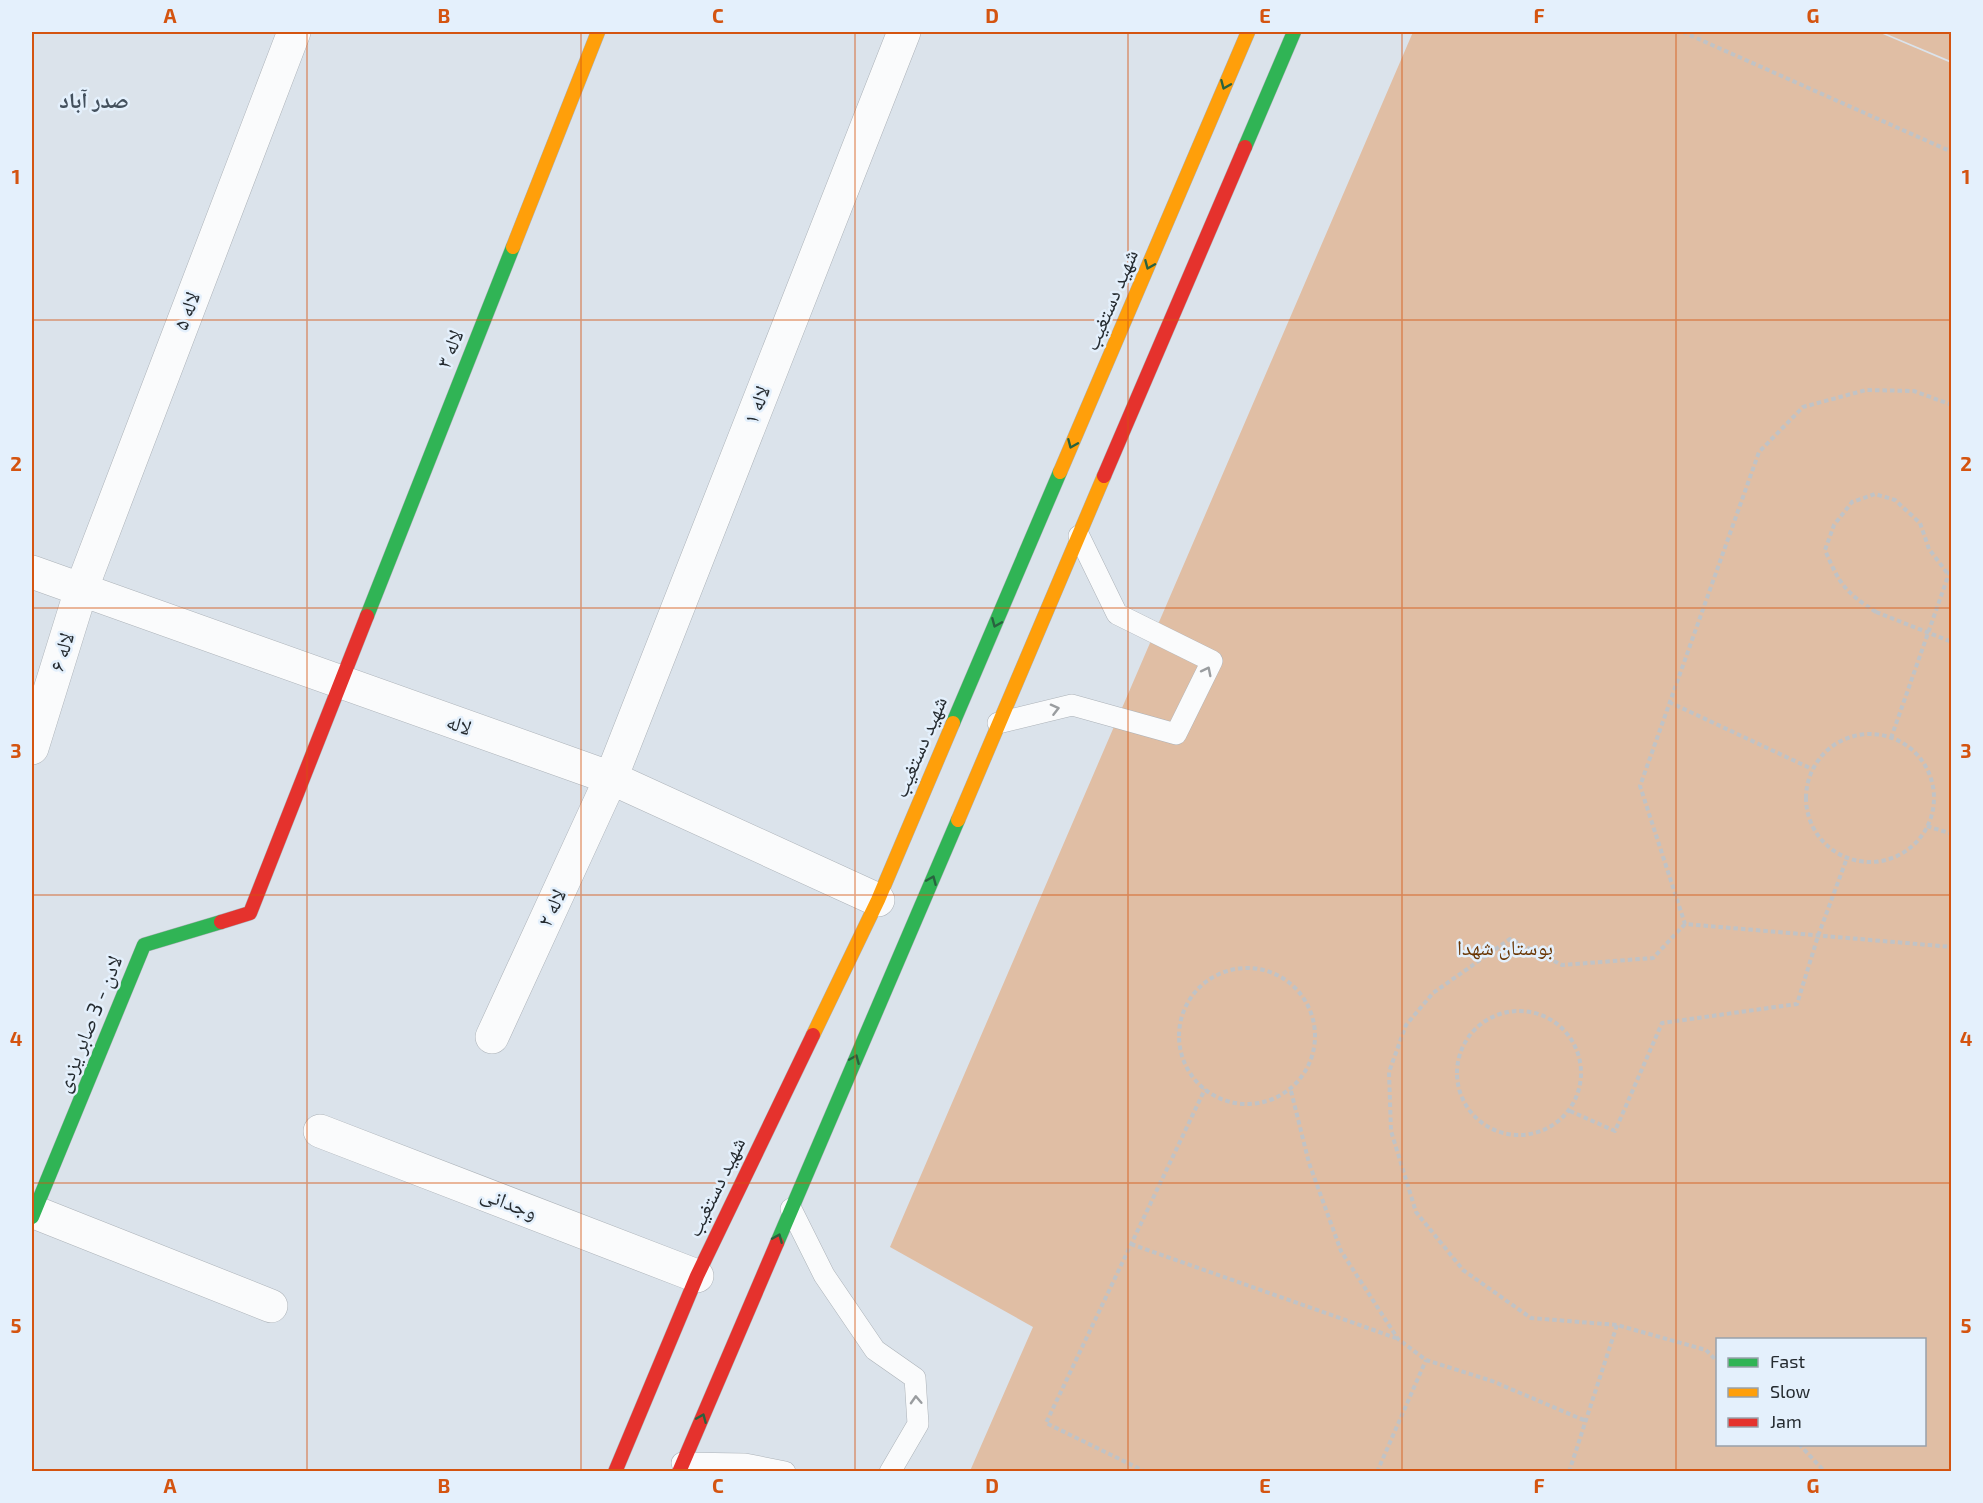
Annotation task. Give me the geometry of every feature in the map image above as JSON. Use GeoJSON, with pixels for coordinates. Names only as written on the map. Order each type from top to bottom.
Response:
{"type":"FeatureCollection","features":[{"type":"Feature","properties":{"kind":"main road","name":"لاله ۳"},"geometry":{"type":"LineString","coordinates":[[341,683],[598,32]]}},
{"type":"Feature","properties":{"kind":"main road","name":"شهید دستغیب"},"geometry":{"type":"LineString","coordinates":[[615,1472],[697,1276],[878,900],[1248,32]]}},
{"type":"Feature","properties":{"kind":"main road"},"geometry":{"type":"LineString","coordinates":[[681,1467],[1294,32]]}},
{"type":"Feature","properties":{"kind":"main road","name":"لادن - 3 صابر یزدی"},"geometry":{"type":"LineString","coordinates":[[33,1215],[144,945],[250,913],[341,683]]}},
{"type":"Feature","properties":{"kind":"street","name":"لاله ۵"},"geometry":{"type":"LineString","coordinates":[[81,590],[294,32]]}},
{"type":"Feature","properties":{"kind":"street","name":"لاله ۱"},"geometry":{"type":"LineString","coordinates":[[611,778],[904,32]]}},
{"type":"Feature","properties":{"kind":"street","name":"لاله"},"geometry":{"type":"LineString","coordinates":[[32,572],[611,778],[878,900]]}},
{"type":"Feature","properties":{"kind":"street","name":"لاله ۶"},"geometry":{"type":"LineString","coordinates":[[32,748],[81,590]]}},
{"type":"Feature","properties":{"kind":"street","name":"لاله ۲"},"geometry":{"type":"LineString","coordinates":[[492,1037],[611,778]]}},
{"type":"Feature","properties":{"kind":"street","name":"وجدانی"},"geometry":{"type":"LineString","coordinates":[[321,1131],[697,1276]]}},
{"type":"Feature","properties":{"kind":"street"},"geometry":{"type":"LineString","coordinates":[[33,1215],[271,1306]]}},
{"type":"Feature","properties":{"kind":"lane"},"geometry":{"type":"LineString","coordinates":[[998,723],[1072,705],[1176,734],[1212,661],[1118,614],[1079,536]]}},
{"type":"Feature","properties":{"kind":"lane"},"geometry":{"type":"LineString","coordinates":[[790,1209],[824,1275],[875,1350],[915,1378],[918,1424],[890,1472]]}},
{"type":"Feature","properties":{"kind":"lane"},"geometry":{"type":"LineString","coordinates":[[681,1467],[746,1464],[784,1472]]}},
{"type":"Feature","properties":{"kind":"path"},"geometry":{"type":"LineString","coordinates":[[1683,32],[1952,152]]}},
{"type":"Feature","properties":{"kind":"path"},"geometry":{"type":"LineString","coordinates":[[1685,924],[1640,786],[1759,452],[1803,407],[1866,390],[1914,392],[1952,405]]}},
{"type":"Feature","properties":{"kind":"path"},"geometry":{"type":"LineString","coordinates":[[1950,574],[1929,549],[1920,523],[1895,500],[1875,494],[1852,502],[1834,525],[1826,550],[1835,574],[1850,595],[1876,612],[1952,642]]}},
{"type":"Feature","properties":{"kind":"path"},"geometry":{"type":"LineString","coordinates":[[1892,738],[1952,565]]}},
{"type":"Feature","properties":{"kind":"path"},"geometry":{"type":"LineString","coordinates":[[1669,702],[1812,769]]}},
{"type":"Feature","properties":{"kind":"path"},"geometry":{"type":"LineString","coordinates":[[1880,734],[1892,738],[1905,743],[1924,762],[1934,787],[1933,814],[1920,838],[1900,855],[1874,862],[1847,858],[1824,844],[1810,822],[1805,795],[1812,769],[1829,748],[1852,736],[1880,734]]}},
{"type":"Feature","properties":{"kind":"path"},"geometry":{"type":"LineString","coordinates":[[1927,826],[1952,834]]}},
{"type":"Feature","properties":{"kind":"path"},"geometry":{"type":"LineString","coordinates":[[1570,1110],[1615,1131],[1662,1023],[1797,1004],[1818,936],[1847,858]]}},
{"type":"Feature","properties":{"kind":"path"},"geometry":{"type":"LineString","coordinates":[[1685,924],[1952,947]]}},
{"type":"Feature","properties":{"kind":"path"},"geometry":{"type":"LineString","coordinates":[[1685,924],[1653,958],[1596,963],[1562,965],[1510,939],[1433,993],[1406,1025],[1389,1072],[1390,1131],[1416,1212],[1463,1270],[1532,1318],[1617,1325],[1706,1350],[1716,1360]]}},
{"type":"Feature","properties":{"kind":"path"},"geometry":{"type":"LineString","coordinates":[[1238,968],[1273,972],[1302,993],[1316,1026],[1312,1062],[1291,1091],[1257,1105],[1222,1101],[1193,1080],[1178,1047],[1183,1011],[1204,982],[1238,968]]}},
{"type":"Feature","properties":{"kind":"path"},"geometry":{"type":"LineString","coordinates":[[1506,1011],[1536,1012],[1563,1027],[1580,1053],[1582,1083],[1570,1110],[1546,1130],[1517,1136],[1488,1127],[1466,1107],[1456,1078],[1461,1048],[1479,1024],[1506,1011]]}},
{"type":"Feature","properties":{"kind":"path"},"geometry":{"type":"LineString","coordinates":[[1146,1472],[1046,1423],[1205,1089]]}},
{"type":"Feature","properties":{"kind":"path"},"geometry":{"type":"LineString","coordinates":[[1291,1091],[1309,1163],[1341,1251],[1398,1339]]}},
{"type":"Feature","properties":{"kind":"path"},"geometry":{"type":"LineString","coordinates":[[1131,1244],[1398,1339],[1426,1360],[1492,1381],[1586,1421]]}},
{"type":"Feature","properties":{"kind":"path"},"geometry":{"type":"LineString","coordinates":[[1569,1472],[1617,1325]]}},
{"type":"Feature","properties":{"kind":"path"},"geometry":{"type":"LineString","coordinates":[[1377,1472],[1426,1360]]}},
{"type":"Feature","properties":{"kind":"path"},"geometry":{"type":"LineString","coordinates":[[1801,1446],[1825,1472]]}},
{"type":"Feature","properties":{"kind":"green space","name":"بوستان شهدا"},"geometry":{"type":"Polygon","coordinates":[[[1413,32],[1878,32],[1951,63],[1951,1471],[970,1471],[1033,1327],[890,1247],[1413,32]]]}},
{"type":"Feature","properties":{"kind":"green space"},"geometry":{"type":"Polygon","coordinates":[[[1882,32],[1951,32],[1951,61],[1882,32]]]}},
{"type":"Feature","properties":{"kind":"traffic: fast"},"geometry":{"type":"LineString","coordinates":[[1245,147],[1294,32]]}},
{"type":"Feature","properties":{"kind":"traffic: fast"},"geometry":{"type":"LineString","coordinates":[[367,616],[513,247]]}},
{"type":"Feature","properties":{"kind":"traffic: fast"},"geometry":{"type":"LineString","coordinates":[[953,723],[1060,472]]}},
{"type":"Feature","properties":{"kind":"traffic: fast"},"geometry":{"type":"LineString","coordinates":[[777,1243],[958,820]]}},
{"type":"Feature","properties":{"kind":"traffic: fast"},"geometry":{"type":"LineString","coordinates":[[32,1217],[144,945],[221,922]]}},
{"type":"Feature","properties":{"kind":"traffic: slow"},"geometry":{"type":"LineString","coordinates":[[513,247],[598,32]]}},
{"type":"Feature","properties":{"kind":"traffic: slow"},"geometry":{"type":"LineString","coordinates":[[1060,472],[1248,32]]}},
{"type":"Feature","properties":{"kind":"traffic: slow"},"geometry":{"type":"LineString","coordinates":[[958,820],[1104,476]]}},
{"type":"Feature","properties":{"kind":"traffic: slow"},"geometry":{"type":"LineString","coordinates":[[813,1035],[878,900],[953,723]]}},
{"type":"Feature","properties":{"kind":"traffic: jam"},"geometry":{"type":"LineString","coordinates":[[1104,476],[1245,147]]}},
{"type":"Feature","properties":{"kind":"traffic: jam"},"geometry":{"type":"LineString","coordinates":[[221,922],[250,913],[367,616]]}},
{"type":"Feature","properties":{"kind":"traffic: jam"},"geometry":{"type":"LineString","coordinates":[[615,1472],[697,1276],[813,1035]]}},
{"type":"Feature","properties":{"kind":"traffic: jam"},"geometry":{"type":"LineString","coordinates":[[679,1472],[777,1243]]}},
{"type":"Feature","properties":{"kind":"district","name":"صدر آباد"},"geometry":{"type":"Point","coordinates":[94,100]}}]}
